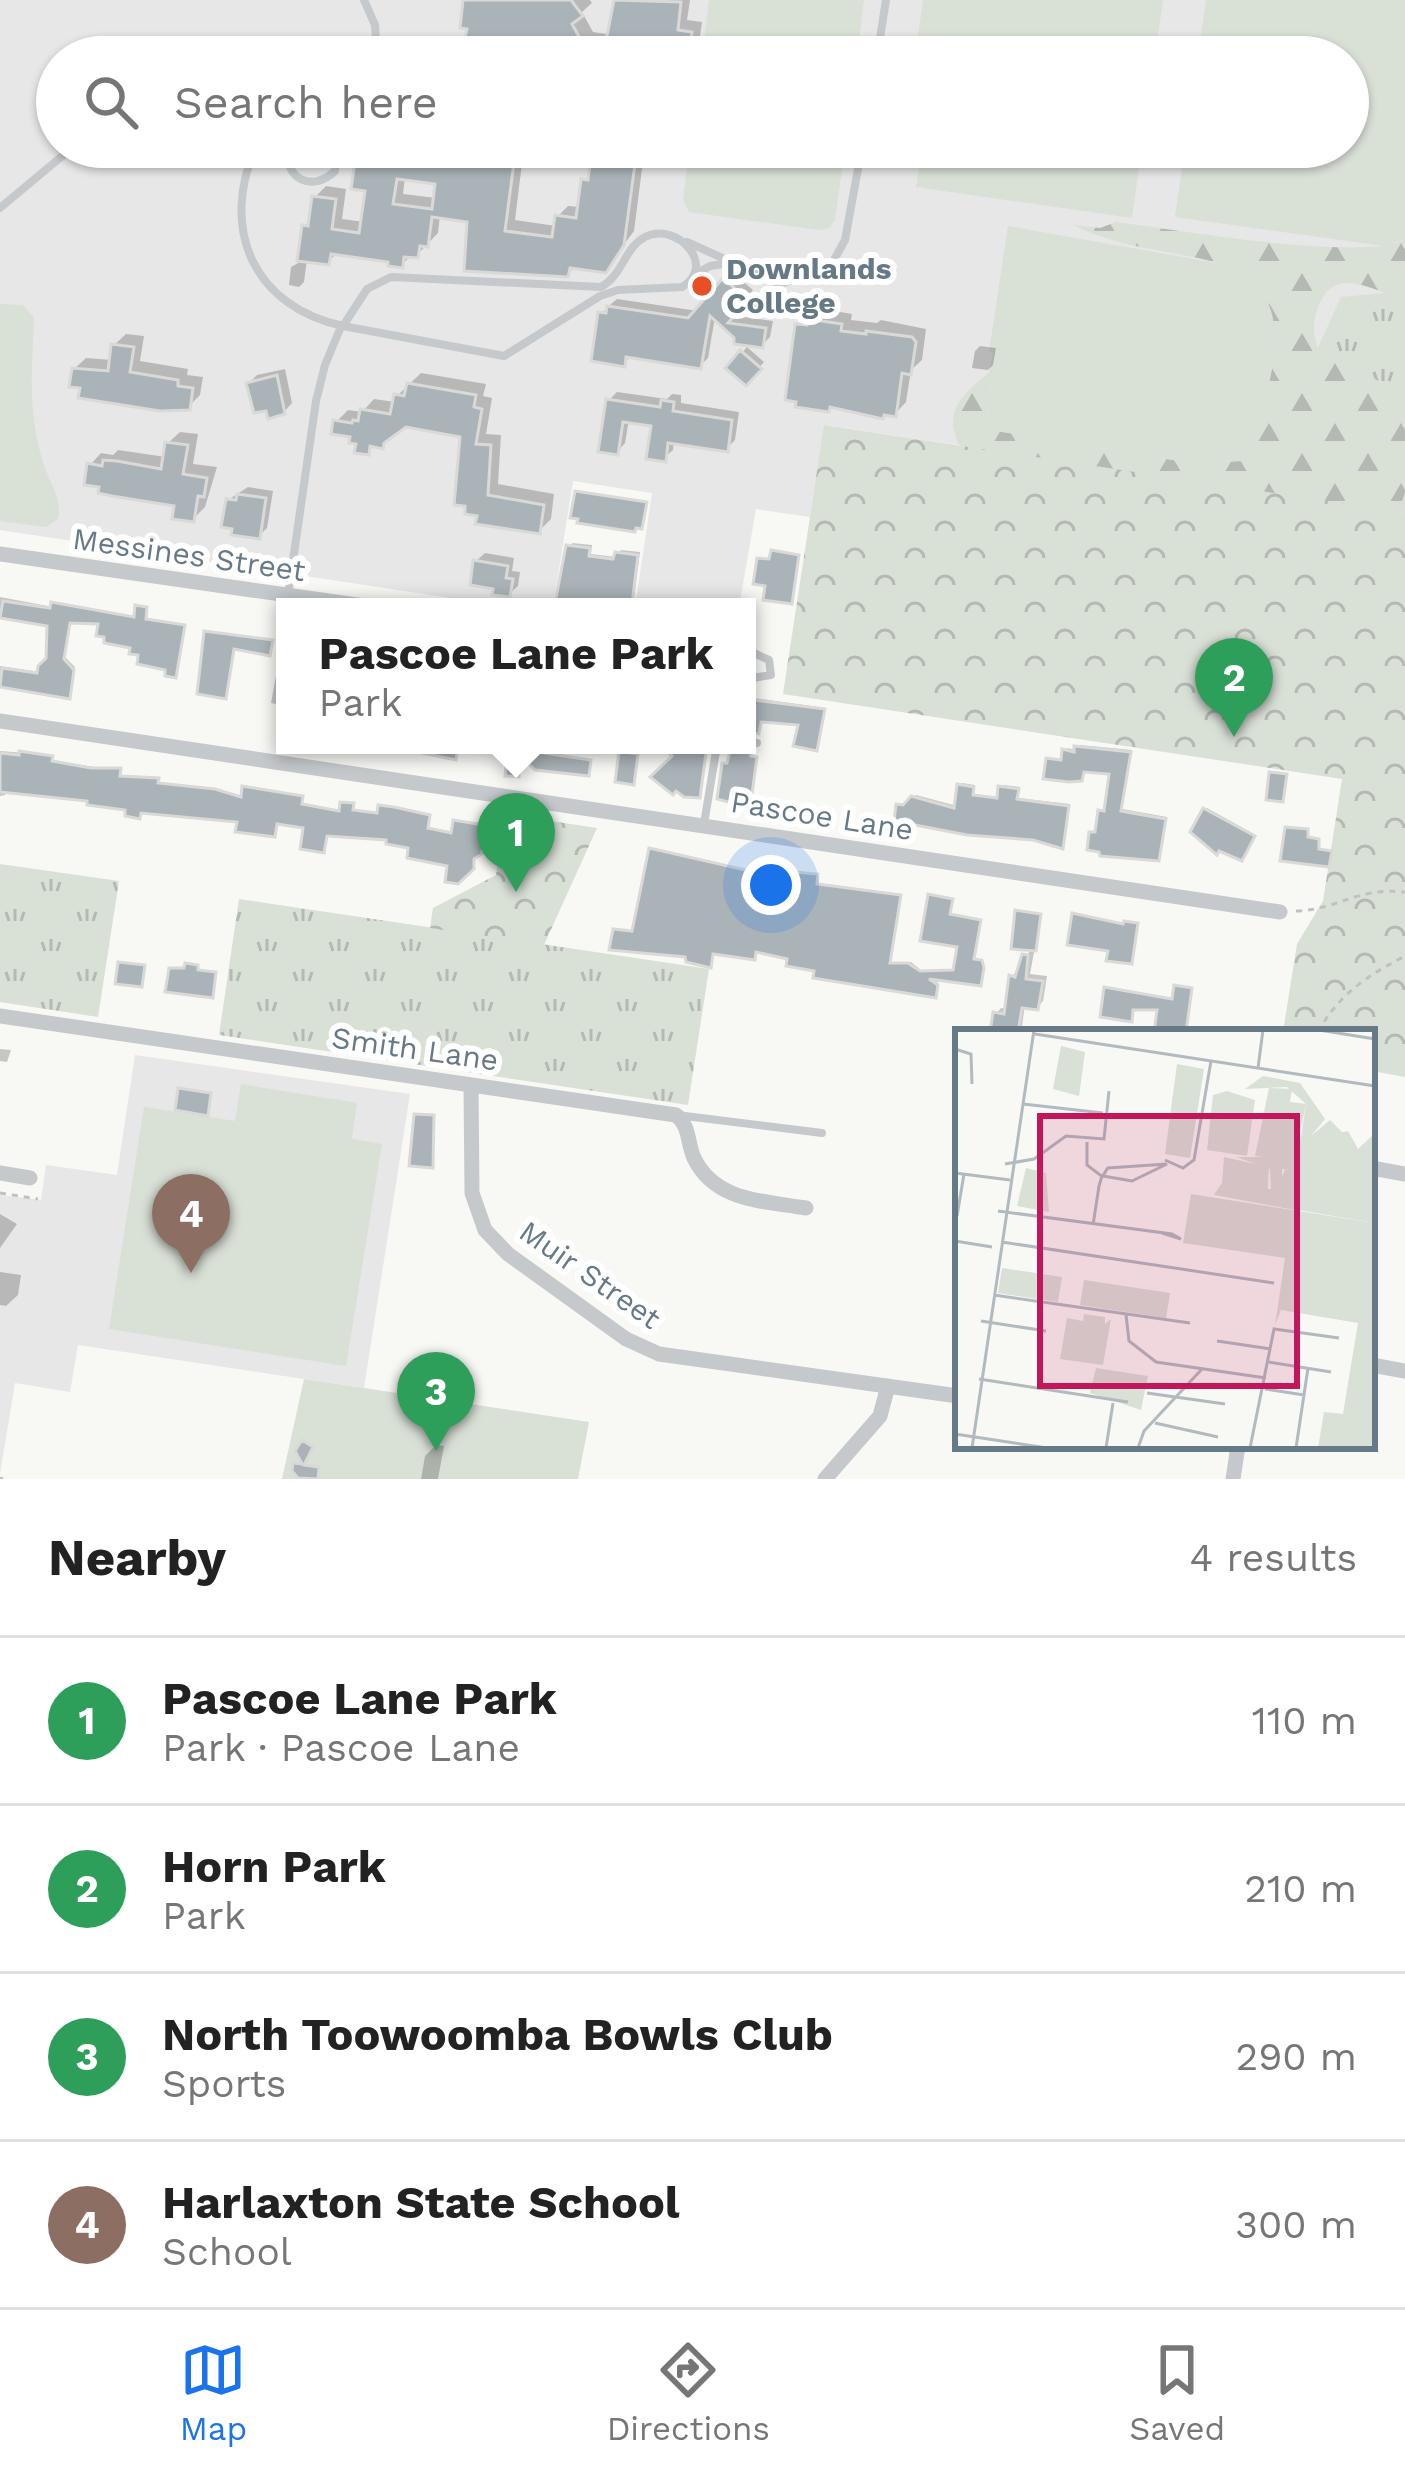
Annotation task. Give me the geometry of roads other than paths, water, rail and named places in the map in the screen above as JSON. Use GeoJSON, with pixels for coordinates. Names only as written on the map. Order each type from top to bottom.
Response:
{"type":"FeatureCollection","features":[{"type":"Feature","properties":{"kind":"street","name":"Messines Street"},"geometry":{"type":"LineString","coordinates":[[0,554],[296,598]]}},
{"type":"Feature","properties":{"kind":"street","name":"Pascoe Lane"},"geometry":{"type":"LineString","coordinates":[[0,721],[1280,912]]}},
{"type":"Feature","properties":{"kind":"street","name":"Smith Lane"},"geometry":{"type":"LineString","coordinates":[[0,1016],[676,1114]]}},
{"type":"Feature","properties":{"kind":"street","name":"Muir Street"},"geometry":{"type":"LineString","coordinates":[[471,1085],[471,1179],[479,1220],[500,1247],[636,1346],[659,1354],[955,1396]]}},
{"type":"Feature","properties":{"kind":"street"},"geometry":{"type":"LineString","coordinates":[[676,1114],[686,1127],[696,1162],[718,1186],[749,1199],[806,1208]]}},
{"type":"Feature","properties":{"kind":"street"},"geometry":{"type":"LineString","coordinates":[[1375,1169],[1405,1174]]}},
{"type":"Feature","properties":{"kind":"street"},"geometry":{"type":"LineString","coordinates":[[0,1173],[30,1178]]}},
{"type":"Feature","properties":{"kind":"street"},"geometry":{"type":"LineString","coordinates":[[1375,1366],[1405,1371]]}},
{"type":"Feature","properties":{"kind":"street"},"geometry":{"type":"LineString","coordinates":[[825,1479],[880,1416],[888,1386]]}},
{"type":"Feature","properties":{"kind":"street"},"geometry":{"type":"LineString","coordinates":[[1233,1479],[1238,1449]]}},
{"type":"Feature","properties":{"kind":"lane"},"geometry":{"type":"LineString","coordinates":[[364,0],[376,36]]}},
{"type":"Feature","properties":{"kind":"lane"},"geometry":{"type":"LineString","coordinates":[[880,36],[886,0]]}},
{"type":"Feature","properties":{"kind":"lane"},"geometry":{"type":"LineString","coordinates":[[0,208],[48,168]]}},
{"type":"Feature","properties":{"kind":"lane"},"geometry":{"type":"LineString","coordinates":[[249,168],[242,204],[255,270],[293,307],[343,326],[504,356],[600,296],[618,290],[675,290],[710,266],[732,263]]}},
{"type":"Feature","properties":{"kind":"lane"},"geometry":{"type":"LineString","coordinates":[[289,168],[303,181],[317,183],[335,168]]}},
{"type":"Feature","properties":{"kind":"lane"},"geometry":{"type":"LineString","coordinates":[[288,597],[325,365],[343,326],[375,282],[391,277],[602,286],[646,236],[669,235],[785,284],[827,268],[849,228],[859,168]]}},
{"type":"Feature","properties":{"kind":"lane"},"geometry":{"type":"LineString","coordinates":[[685,242],[694,254],[694,276]]}},
{"type":"Feature","properties":{"kind":"lane"},"geometry":{"type":"LineString","coordinates":[[756,654],[769,660],[772,668],[771,675],[756,678]]}},
{"type":"Feature","properties":{"kind":"lane"},"geometry":{"type":"LineString","coordinates":[[704,826],[716,754]]}},
{"type":"Feature","properties":{"kind":"lane","name":"Smith Lane"},"geometry":{"type":"LineString","coordinates":[[676,1114],[822,1133]]}},
{"type":"Feature","properties":{"kind":"place","name":"Downlands College"},"geometry":{"type":"Point","coordinates":[702,286]}},
{"type":"Feature","properties":{"kind":"place","name":"Horn Park"},"geometry":{"type":"Point","coordinates":[1234,737]}},
{"type":"Feature","properties":{"kind":"place","name":"Pascoe Lane Park"},"geometry":{"type":"Point","coordinates":[516,892]}},
{"type":"Feature","properties":{"kind":"place","name":"Harlaxton State School"},"geometry":{"type":"Point","coordinates":[191,1273]}},
{"type":"Feature","properties":{"kind":"place","name":"North Toowoomba Bowls Club"},"geometry":{"type":"Point","coordinates":[436,1451]}}]}
